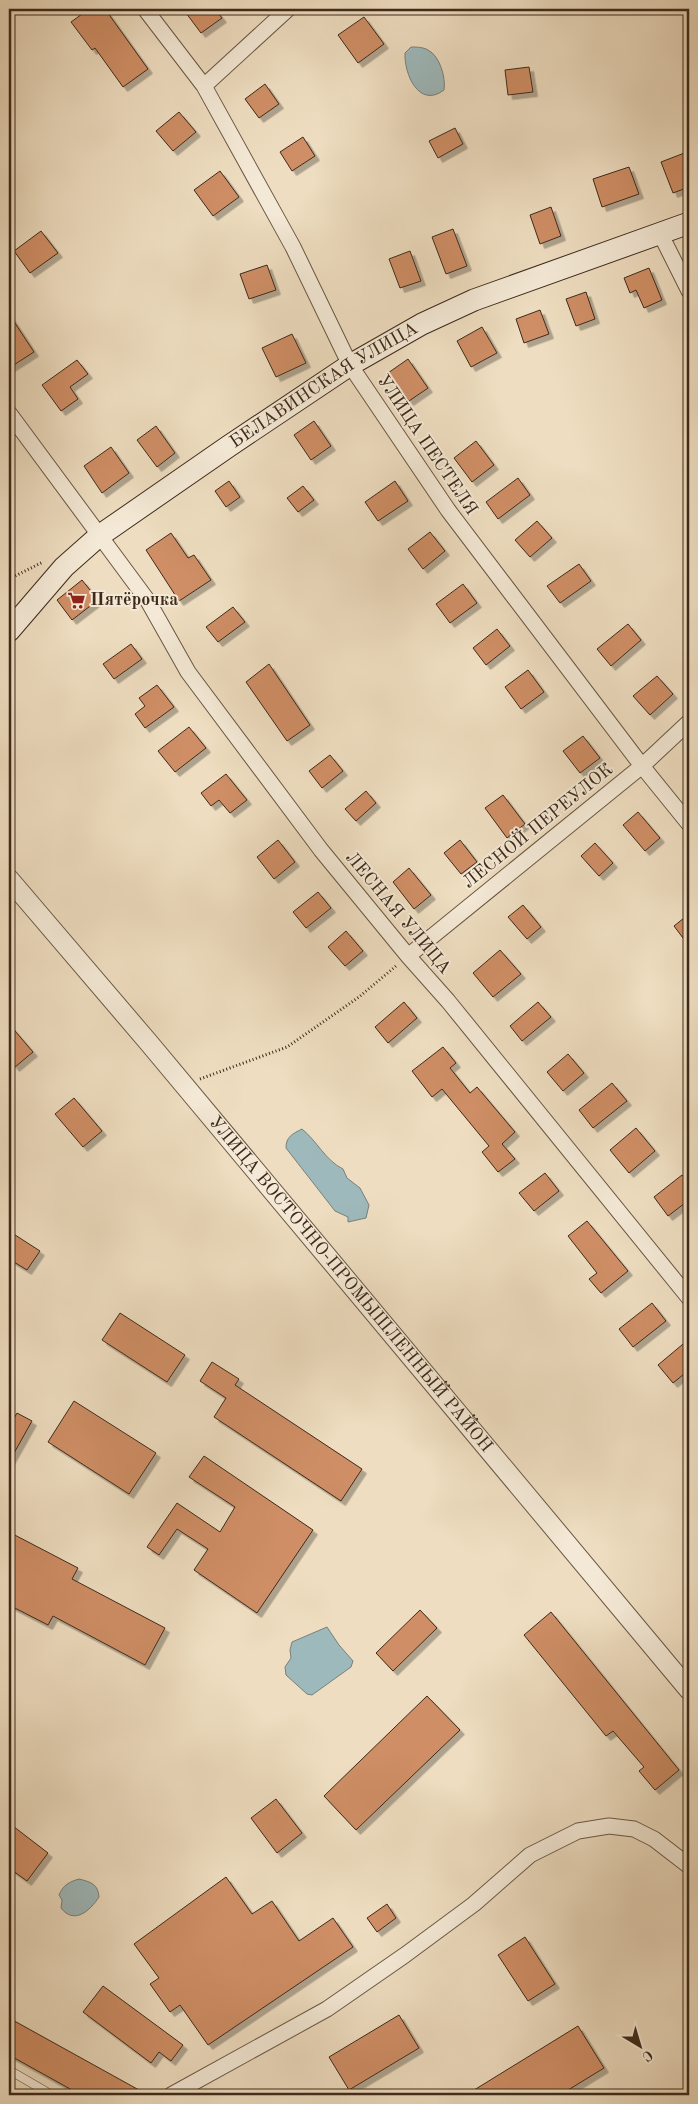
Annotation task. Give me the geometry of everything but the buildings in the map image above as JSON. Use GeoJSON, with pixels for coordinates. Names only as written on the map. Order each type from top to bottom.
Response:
{"type":"FeatureCollection","features":[{"type":"Feature","properties":{"kind":"main road","name":"БЕЛАВИНСКАЯ УЛИЦА"},"geometry":{"type":"LineString","coordinates":[[9,631],[64,567],[100,536],[350,365],[422,324],[474,300],[689,223]]}},
{"type":"Feature","properties":{"kind":"street","name":"УЛИЦА ПЕСТЕЛЯ"},"geometry":{"type":"LineString","coordinates":[[145,9],[204,86],[294,248],[350,365],[448,510],[642,766],[689,824]]}},
{"type":"Feature","properties":{"kind":"street"},"geometry":{"type":"LineString","coordinates":[[204,86],[288,9]]}},
{"type":"Feature","properties":{"kind":"street"},"geometry":{"type":"LineString","coordinates":[[660,233],[689,291]]}},
{"type":"Feature","properties":{"kind":"street","name":"ЛЕСНАЯ УЛИЦА"},"geometry":{"type":"LineString","coordinates":[[9,413],[148,601],[188,672],[321,850],[408,956],[448,1001],[689,1298]]}},
{"type":"Feature","properties":{"kind":"street","name":"ЛЕСНОЙ ПЕРЕУЛОК"},"geometry":{"type":"LineString","coordinates":[[408,956],[642,766],[689,722]]}},
{"type":"Feature","properties":{"kind":"street","name":"УЛИЦА ВОСТОЧНО-ПРОМЫШЛЕННЫЙ РАЙОН"},"geometry":{"type":"LineString","coordinates":[[9,879],[687,1681]]}},
{"type":"Feature","properties":{"kind":"street"},"geometry":{"type":"LineString","coordinates":[[171,2095],[327,2009],[405,1955],[466,1909],[530,1855],[578,1831],[609,1826],[634,1829],[654,1839],[689,1866]]}},
{"type":"Feature","properties":{"kind":"lane"},"geometry":{"type":"LineString","coordinates":[[9,2070],[52,2095]]}},
{"type":"Feature","properties":{"kind":"path"},"geometry":{"type":"LineString","coordinates":[[183,1086],[287,1047],[359,997],[408,956]]}},
{"type":"Feature","properties":{"kind":"water"},"geometry":{"type":"Polygon","coordinates":[[[411,47],[426,49],[436,57],[443,74],[444,90],[435,95],[427,95],[420,92],[415,86],[410,79],[405,61],[405,53],[411,47]]]}},
{"type":"Feature","properties":{"kind":"water"},"geometry":{"type":"Polygon","coordinates":[[[302,1129],[331,1161],[343,1169],[347,1178],[360,1188],[369,1205],[366,1218],[348,1222],[348,1217],[335,1211],[286,1148],[290,1136],[302,1129]]]}},
{"type":"Feature","properties":{"kind":"water"},"geometry":{"type":"Polygon","coordinates":[[[327,1627],[353,1661],[351,1667],[312,1695],[307,1694],[286,1675],[285,1667],[291,1658],[292,1642],[327,1627]]]}},
{"type":"Feature","properties":{"kind":"water"},"geometry":{"type":"Polygon","coordinates":[[[79,1879],[93,1884],[97,1889],[99,1897],[91,1907],[76,1916],[66,1913],[61,1908],[62,1900],[59,1895],[67,1884],[79,1879]]]}},
{"type":"Feature","properties":{"kind":"place","name":"Пятёрочка"},"geometry":{"type":"Point","coordinates":[76,600]}}]}
